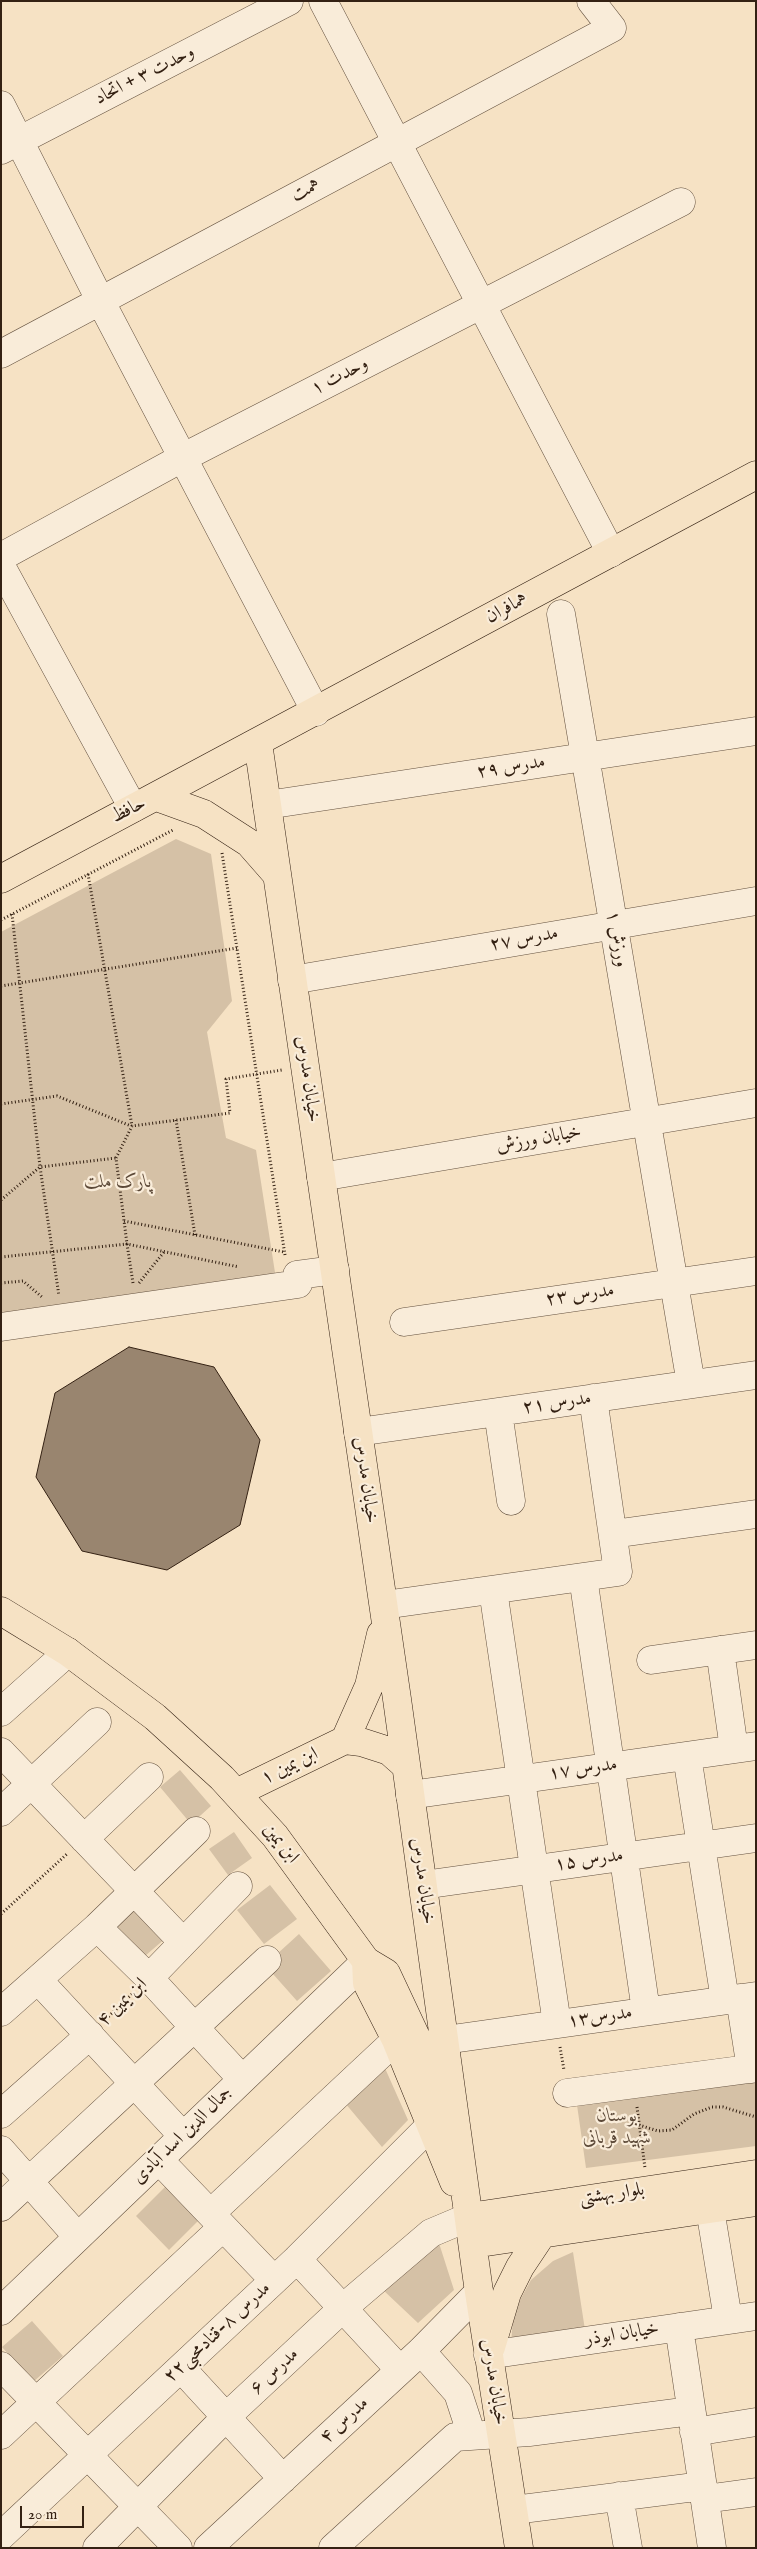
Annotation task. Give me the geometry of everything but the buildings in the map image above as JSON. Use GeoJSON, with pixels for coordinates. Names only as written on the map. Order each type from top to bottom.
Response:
{"type":"FeatureCollection","features":[{"type":"Feature","properties":{"kind":"main road","name":"همافران"},"geometry":{"type":"LineString","coordinates":[[258,743],[756,475]]}},
{"type":"Feature","properties":{"kind":"main road","name":"حافظ"},"geometry":{"type":"LineString","coordinates":[[1,879],[258,743]]}},
{"type":"Feature","properties":{"kind":"main road","name":"خیابان مدرس"},"geometry":{"type":"LineString","coordinates":[[258,743],[384,1606],[488,2355],[519,2548]]}},
{"type":"Feature","properties":{"kind":"main road"},"geometry":{"type":"LineString","coordinates":[[145,803],[204,814],[249,843],[277,875]]}},
{"type":"Feature","properties":{"kind":"main road"},"geometry":{"type":"LineString","coordinates":[[384,1606],[376,1664],[361,1706],[345,1740],[361,1742],[389,1751],[406,1766]]}},
{"type":"Feature","properties":{"kind":"main road","name":"ابن یمین"},"geometry":{"type":"LineString","coordinates":[[1,1611],[68,1652],[155,1717],[236,1793],[275,1836],[366,1961],[386,1973],[416,2037],[461,2155]]}},
{"type":"Feature","properties":{"kind":"main road","name":"ابن یمین ۱"},"geometry":{"type":"LineString","coordinates":[[236,1793],[345,1740]]}},
{"type":"Feature","properties":{"kind":"main road","name":"خیابان مدرس"},"geometry":{"type":"LineString","coordinates":[[366,1961],[367,1983],[396,2040],[469,2217]]}},
{"type":"Feature","properties":{"kind":"main road","name":"بلوار بهشتی"},"geometry":{"type":"LineString","coordinates":[[469,2217],[756,2174]]}},
{"type":"Feature","properties":{"kind":"main road"},"geometry":{"type":"LineString","coordinates":[[577,2200],[582,2228]]}},
{"type":"Feature","properties":{"kind":"main road","name":"بلوار بهشتی"},"geometry":{"type":"LineString","coordinates":[[473,2244],[756,2202]]}},
{"type":"Feature","properties":{"kind":"main road"},"geometry":{"type":"LineString","coordinates":[[488,2355],[507,2292],[520,2267],[542,2234]]}},
{"type":"Feature","properties":{"kind":"street","name":"وحدت ۳ + اتحاد"},"geometry":{"type":"LineString","coordinates":[[10,145],[289,1]]}},
{"type":"Feature","properties":{"kind":"street"},"geometry":{"type":"LineString","coordinates":[[323,1],[611,553]]}},
{"type":"Feature","properties":{"kind":"street","name":"همت"},"geometry":{"type":"LineString","coordinates":[[1,354],[612,28],[591,1]]}},
{"type":"Feature","properties":{"kind":"street"},"geometry":{"type":"LineString","coordinates":[[1,104],[10,145],[100,300],[316,712]]}},
{"type":"Feature","properties":{"kind":"street","name":"وحدت ۱"},"geometry":{"type":"LineString","coordinates":[[1,557],[182,458],[681,202]]}},
{"type":"Feature","properties":{"kind":"street"},"geometry":{"type":"LineString","coordinates":[[1,566],[145,803]]}},
{"type":"Feature","properties":{"kind":"street","name":"ورزش ۱"},"geometry":{"type":"LineString","coordinates":[[561,614],[691,1384]]}},
{"type":"Feature","properties":{"kind":"street","name":"مدرس ۲۹"},"geometry":{"type":"LineString","coordinates":[[267,806],[756,731]]}},
{"type":"Feature","properties":{"kind":"street","name":"مدرس ۲۷"},"geometry":{"type":"LineString","coordinates":[[292,980],[756,901]]}},
{"type":"Feature","properties":{"kind":"street","name":"خیابان ورزش"},"geometry":{"type":"LineString","coordinates":[[321,1177],[756,1103]]}},
{"type":"Feature","properties":{"kind":"street"},"geometry":{"type":"LineString","coordinates":[[1,1326],[298,1284],[297,1275],[335,1270]]}},
{"type":"Feature","properties":{"kind":"street","name":"مدرس ۲۳"},"geometry":{"type":"LineString","coordinates":[[404,1322],[756,1271]]}},
{"type":"Feature","properties":{"kind":"street","name":"مدرس ۲۱"},"geometry":{"type":"LineString","coordinates":[[358,1432],[756,1375]]}},
{"type":"Feature","properties":{"kind":"street"},"geometry":{"type":"LineString","coordinates":[[384,1606],[618,1572],[593,1398]]}},
{"type":"Feature","properties":{"kind":"street"},"geometry":{"type":"LineString","coordinates":[[498,1412],[511,1501]]}},
{"type":"Feature","properties":{"kind":"street"},"geometry":{"type":"LineString","coordinates":[[613,1534],[756,1514]]}},
{"type":"Feature","properties":{"kind":"street"},"geometry":{"type":"LineString","coordinates":[[582,1577],[646,2011]]}},
{"type":"Feature","properties":{"kind":"street"},"geometry":{"type":"LineString","coordinates":[[494,1590],[557,2024]]}},
{"type":"Feature","properties":{"kind":"street"},"geometry":{"type":"LineString","coordinates":[[651,1660],[756,1645]]}},
{"type":"Feature","properties":{"kind":"street"},"geometry":{"type":"LineString","coordinates":[[720,1650],[745,1747]]}},
{"type":"Feature","properties":{"kind":"street"},"geometry":{"type":"LineString","coordinates":[[1,1712],[68,1652]]}},
{"type":"Feature","properties":{"kind":"street"},"geometry":{"type":"LineString","coordinates":[[1,1812],[32,1785],[97,1722]]}},
{"type":"Feature","properties":{"kind":"street","name":"مدرس ۱۷"},"geometry":{"type":"LineString","coordinates":[[410,1795],[745,1747]]}},
{"type":"Feature","properties":{"kind":"street"},"geometry":{"type":"LineString","coordinates":[[1,1752],[183,1942]]}},
{"type":"Feature","properties":{"kind":"street"},"geometry":{"type":"LineString","coordinates":[[567,2093],[754,2069],[740,1998],[701,1846],[687,1756]]}},
{"type":"Feature","properties":{"kind":"street"},"geometry":{"type":"LineString","coordinates":[[84,1839],[149,1777]]}},
{"type":"Feature","properties":{"kind":"street"},"geometry":{"type":"LineString","coordinates":[[1,2012],[39,1981],[196,1831]]}},
{"type":"Feature","properties":{"kind":"street","name":"مدرس ۱۵"},"geometry":{"type":"LineString","coordinates":[[423,1885],[756,1838]]}},
{"type":"Feature","properties":{"kind":"street","name":"ابن یمین ۴"},"geometry":{"type":"LineString","coordinates":[[148,1978],[238,1886]]}},
{"type":"Feature","properties":{"kind":"street"},"geometry":{"type":"LineString","coordinates":[[97,1927],[148,1978],[242,2079]]}},
{"type":"Feature","properties":{"kind":"street"},"geometry":{"type":"LineString","coordinates":[[1,2207],[267,1960]]}},
{"type":"Feature","properties":{"kind":"street","name":"جمال الدین اسد آبادی"},"geometry":{"type":"LineString","coordinates":[[1,2311],[77,2236],[160,2160],[366,1961]]}},
{"type":"Feature","properties":{"kind":"street"},"geometry":{"type":"LineString","coordinates":[[39,1981],[183,2136]]}},
{"type":"Feature","properties":{"kind":"street","name":"مدرس۱۳"},"geometry":{"type":"LineString","coordinates":[[444,2040],[740,1998]]}},
{"type":"Feature","properties":{"kind":"street","name":"ابن یمین ۴"},"geometry":{"type":"LineString","coordinates":[[1,2114],[90,2035]]}},
{"type":"Feature","properties":{"kind":"street"},"geometry":{"type":"LineString","coordinates":[[1,2435],[36,2403],[396,2040]]}},
{"type":"Feature","properties":{"kind":"street","name":"مدرس ۸-قنادمحبی۲۲"},"geometry":{"type":"LineString","coordinates":[[8,2535],[88,2455],[297,2259],[431,2125]]}},
{"type":"Feature","properties":{"kind":"street"},"geometry":{"type":"LineString","coordinates":[[1,2150],[77,2236]]}},
{"type":"Feature","properties":{"kind":"street"},"geometry":{"type":"LineString","coordinates":[[160,2160],[274,2280]]}},
{"type":"Feature","properties":{"kind":"street"},"geometry":{"type":"LineString","coordinates":[[710,2209],[728,2319]]}},
{"type":"Feature","properties":{"kind":"street","name":"مدرس ۶"},"geometry":{"type":"LineString","coordinates":[[97,2548],[226,2417],[343,2308],[431,2233],[469,2217]]}},
{"type":"Feature","properties":{"kind":"street"},"geometry":{"type":"LineString","coordinates":[[297,2259],[400,2370]]}},
{"type":"Feature","properties":{"kind":"street","name":"مدرس ۴"},"geometry":{"type":"LineString","coordinates":[[208,2548],[421,2351],[479,2292]]}},
{"type":"Feature","properties":{"kind":"street","name":"خیابان ابوذر"},"geometry":{"type":"LineString","coordinates":[[488,2355],[756,2316]]}},
{"type":"Feature","properties":{"kind":"street"},"geometry":{"type":"LineString","coordinates":[[679,2327],[712,2548]]}},
{"type":"Feature","properties":{"kind":"street"},"geometry":{"type":"LineString","coordinates":[[421,2351],[458,2394],[472,2436]]}},
{"type":"Feature","properties":{"kind":"street"},"geometry":{"type":"LineString","coordinates":[[1,2366],[178,2548]]}},
{"type":"Feature","properties":{"kind":"street"},"geometry":{"type":"LineString","coordinates":[[181,2368],[283,2479]]}},
{"type":"Feature","properties":{"kind":"street"},"geometry":{"type":"LineString","coordinates":[[333,2548],[455,2437],[693,2421],[756,2422]]}},
{"type":"Feature","properties":{"kind":"street"},"geometry":{"type":"LineString","coordinates":[[514,2510],[619,2496],[704,2492],[756,2492]]}},
{"type":"Feature","properties":{"kind":"street"},"geometry":{"type":"LineString","coordinates":[[619,2496],[628,2548]]}},
{"type":"Feature","properties":{"kind":"path"},"geometry":{"type":"LineString","coordinates":[[1,920],[172,830],[182,832]]}},
{"type":"Feature","properties":{"kind":"path"},"geometry":{"type":"LineString","coordinates":[[221,850],[286,1262]]}},
{"type":"Feature","properties":{"kind":"path"},"geometry":{"type":"LineString","coordinates":[[88,874],[132,1126],[116,1158],[134,1290],[164,1252]]}},
{"type":"Feature","properties":{"kind":"path"},"geometry":{"type":"LineString","coordinates":[[12,914],[40,1167],[59,1300],[53,1301]]}},
{"type":"Feature","properties":{"kind":"path"},"geometry":{"type":"LineString","coordinates":[[1,986],[237,948]]}},
{"type":"Feature","properties":{"kind":"path"},"geometry":{"type":"LineString","coordinates":[[1,1104],[57,1096],[132,1126],[230,1113],[226,1079],[305,1066]]}},
{"type":"Feature","properties":{"kind":"path"},"geometry":{"type":"LineString","coordinates":[[176,1120],[195,1235]]}},
{"type":"Feature","properties":{"kind":"path"},"geometry":{"type":"LineString","coordinates":[[1,1200],[40,1167],[116,1158]]}},
{"type":"Feature","properties":{"kind":"path"},"geometry":{"type":"LineString","coordinates":[[124,1221],[284,1252]]}},
{"type":"Feature","properties":{"kind":"path"},"geometry":{"type":"LineString","coordinates":[[1,1257],[127,1244],[246,1268]]}},
{"type":"Feature","properties":{"kind":"path"},"geometry":{"type":"LineString","coordinates":[[1,1283],[23,1281],[47,1302]]}},
{"type":"Feature","properties":{"kind":"path"},"geometry":{"type":"LineString","coordinates":[[1,1914],[84,1839]]}},
{"type":"Feature","properties":{"kind":"path","name":"ابن یمین ۴"},"geometry":{"type":"LineString","coordinates":[[90,2035],[148,1978]]}},
{"type":"Feature","properties":{"kind":"path"},"geometry":{"type":"LineString","coordinates":[[557,2024],[567,2093]]}},
{"type":"Feature","properties":{"kind":"path"},"geometry":{"type":"LineString","coordinates":[[633,2084],[648,2190]]}},
{"type":"Feature","properties":{"kind":"path"},"geometry":{"type":"LineString","coordinates":[[639,2125],[658,2131],[672,2130],[683,2124],[694,2114],[712,2107],[729,2109],[756,2117]]}},
{"type":"Feature","properties":{"kind":"green space","name":"پارک ملت"},"geometry":{"type":"Polygon","coordinates":[[[176,839],[211,854],[232,1001],[207,1032],[226,1138],[256,1150],[276,1279],[1,1320],[1,932],[176,839]]]}},
{"type":"Feature","properties":{"kind":"green space"},"geometry":{"type":"Polygon","coordinates":[[[180,1770],[211,1806],[191,1824],[160,1787],[180,1770]]]}},
{"type":"Feature","properties":{"kind":"green space"},"geometry":{"type":"Polygon","coordinates":[[[234,1832],[252,1858],[228,1875],[209,1849],[234,1832]]]}},
{"type":"Feature","properties":{"kind":"green space"},"geometry":{"type":"Polygon","coordinates":[[[270,1885],[297,1919],[264,1944],[237,1910],[270,1885]]]}},
{"type":"Feature","properties":{"kind":"green space"},"geometry":{"type":"Polygon","coordinates":[[[136,1902],[167,1937],[138,1962],[107,1927],[136,1902]]]}},
{"type":"Feature","properties":{"kind":"green space"},"geometry":{"type":"Polygon","coordinates":[[[299,1934],[331,1971],[297,2001],[265,1965],[299,1934]]]}},
{"type":"Feature","properties":{"kind":"green space"},"geometry":{"type":"Polygon","coordinates":[[[384,2066],[408,2120],[382,2147],[345,2103],[384,2066]]]}},
{"type":"Feature","properties":{"kind":"green space","name":"بوستان شهید قربانی"},"geometry":{"type":"Polygon","coordinates":[[[756,2074],[756,2146],[586,2168],[576,2098],[756,2074]]]}},
{"type":"Feature","properties":{"kind":"green space"},"geometry":{"type":"Polygon","coordinates":[[[168,2184],[201,2218],[169,2250],[136,2216],[168,2184]]]}},
{"type":"Feature","properties":{"kind":"green space"},"geometry":{"type":"Polygon","coordinates":[[[438,2240],[454,2290],[418,2323],[382,2289],[438,2240]]]}},
{"type":"Feature","properties":{"kind":"green space"},"geometry":{"type":"Polygon","coordinates":[[[573,2252],[585,2330],[511,2342],[513,2320],[519,2302],[531,2280],[553,2261],[573,2252]]]}},
{"type":"Feature","properties":{"kind":"green space"},"geometry":{"type":"Polygon","coordinates":[[[32,2321],[63,2356],[33,2382],[2,2347],[32,2321]]]}}]}
